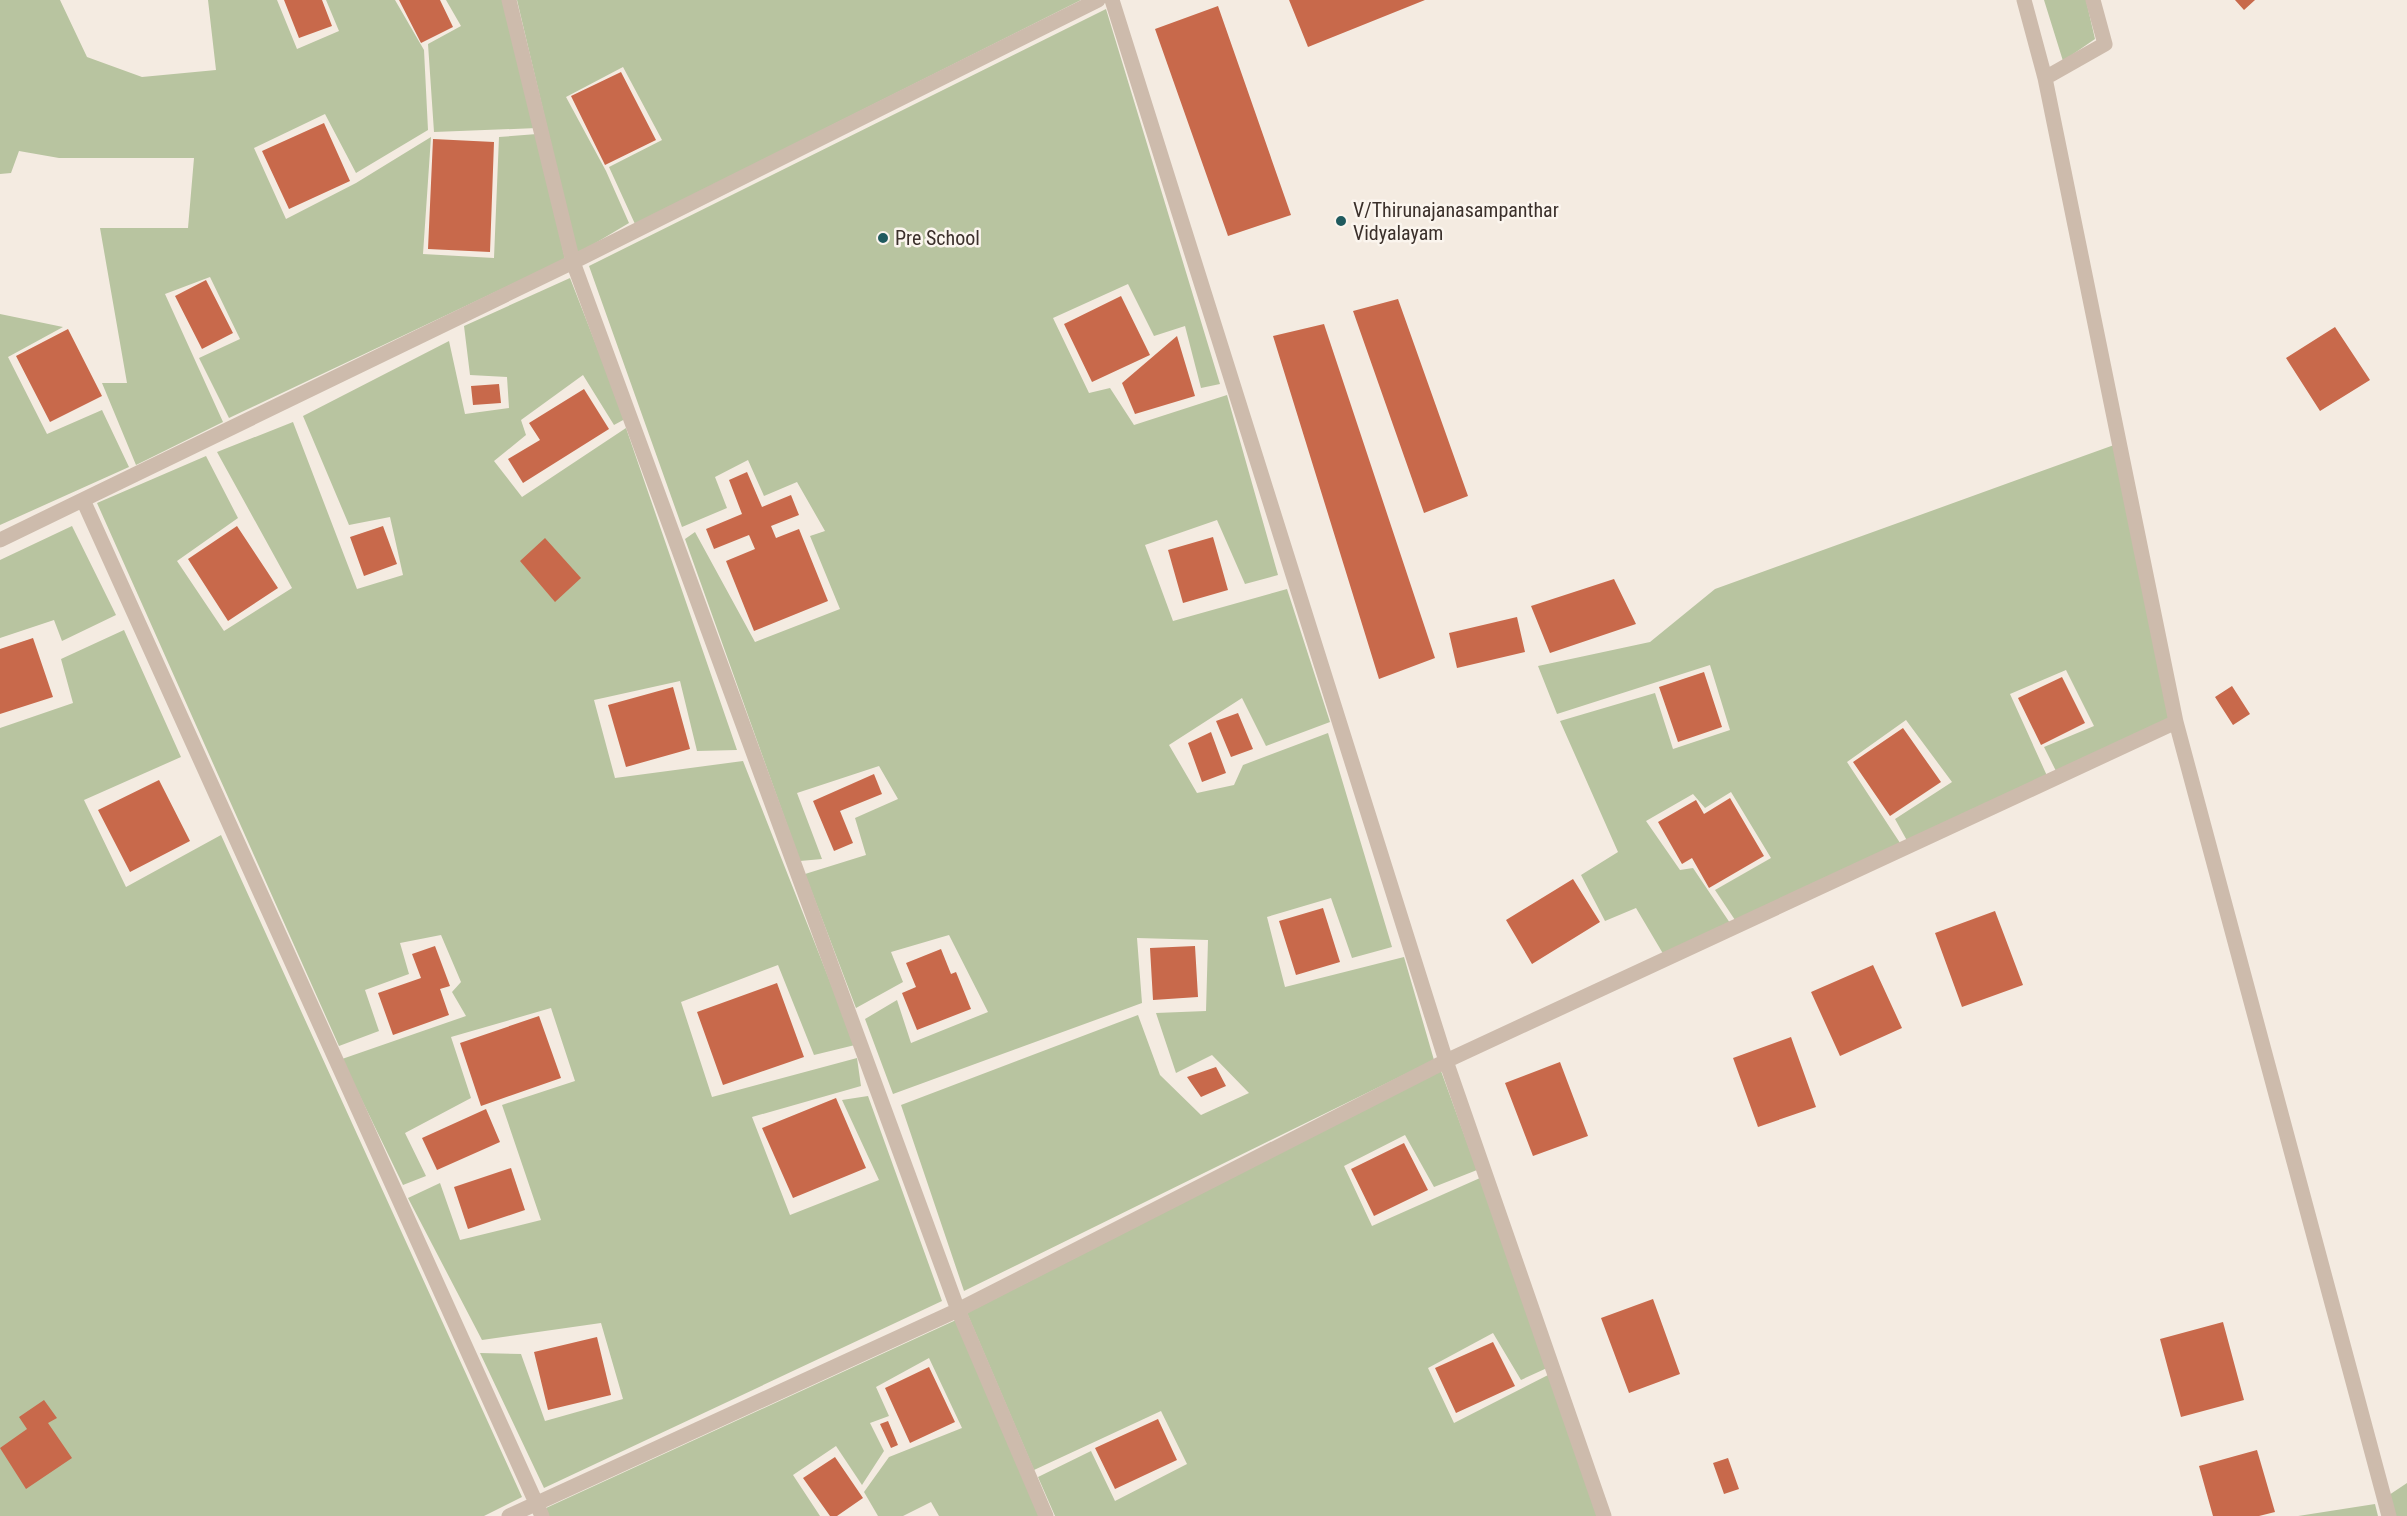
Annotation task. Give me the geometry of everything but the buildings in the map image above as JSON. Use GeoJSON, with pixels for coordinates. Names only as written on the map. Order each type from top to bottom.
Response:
{"type":"FeatureCollection","features":[{"type":"Feature","properties":{"kind":"street"},"geometry":{"type":"LineString","coordinates":[[509,0],[573,261],[958,1310],[1046,1516]]}},
{"type":"Feature","properties":{"kind":"street"},"geometry":{"type":"LineString","coordinates":[[0,540],[573,261],[1098,0]]}},
{"type":"Feature","properties":{"kind":"street"},"geometry":{"type":"LineString","coordinates":[[1112,0],[1446,1061],[1604,1516]]}},
{"type":"Feature","properties":{"kind":"street"},"geometry":{"type":"LineString","coordinates":[[2024,0],[2045,78],[2176,722],[2389,1516]]}},
{"type":"Feature","properties":{"kind":"street"},"geometry":{"type":"LineString","coordinates":[[2045,78],[2105,44],[2094,0]]}},
{"type":"Feature","properties":{"kind":"street"},"geometry":{"type":"LineString","coordinates":[[83,500],[540,1509]]}},
{"type":"Feature","properties":{"kind":"street"},"geometry":{"type":"LineString","coordinates":[[509,1516],[540,1509],[958,1310],[1446,1061],[2176,722]]}},
{"type":"Feature","properties":{"kind":"green space"},"geometry":{"type":"Polygon","coordinates":[[[0,0],[60,0],[87,57],[142,77],[216,70],[208,0],[277,0],[297,49],[339,31],[326,0],[395,0],[424,50],[428,130],[356,173],[325,114],[254,148],[286,219],[356,183],[431,137],[423,254],[494,258],[499,137],[537,134],[565,259],[229,418],[199,358],[240,339],[210,277],[165,294],[223,422],[136,465],[102,383],[127,383],[100,228],[188,228],[194,158],[59,158],[19,151],[11,173],[0,174],[0,0]]]}},
{"type":"Feature","properties":{"kind":"green space"},"geometry":{"type":"Polygon","coordinates":[[[446,0],[504,0],[537,128],[434,132],[428,44],[461,26],[446,0]]]}},
{"type":"Feature","properties":{"kind":"green space"},"geometry":{"type":"Polygon","coordinates":[[[517,0],[1081,0],[635,224],[609,167],[662,140],[623,67],[566,97],[606,171],[629,223],[577,254],[517,0]]]}},
{"type":"Feature","properties":{"kind":"green space"},"geometry":{"type":"Polygon","coordinates":[[[2044,0],[2086,0],[2095,39],[2063,61],[2044,0]]]}},
{"type":"Feature","properties":{"kind":"green space"},"geometry":{"type":"Polygon","coordinates":[[[1106,9],[1220,384],[1201,388],[1185,326],[1154,336],[1128,284],[1053,318],[1089,393],[1110,388],[1134,425],[1227,395],[1278,575],[1245,584],[1217,520],[1145,545],[1173,621],[1287,589],[1330,722],[1266,746],[1242,698],[1169,745],[1197,793],[1234,785],[1243,765],[1328,733],[1392,947],[1352,958],[1331,898],[1267,917],[1285,987],[1404,957],[1434,1060],[964,1291],[901,1105],[1138,1015],[1160,1075],[1201,1115],[1249,1093],[1212,1055],[1176,1073],[1156,1013],[1206,1011],[1208,940],[1137,938],[1142,1003],[893,1094],[865,1019],[897,1000],[911,1043],[988,1012],[949,935],[891,952],[903,982],[856,1008],[805,874],[866,855],[855,818],[898,799],[879,766],[797,793],[822,859],[800,861],[685,539],[695,532],[755,642],[840,609],[810,536],[825,531],[797,482],[764,496],[748,460],[715,477],[727,508],[682,527],[589,266],[1106,9]]]}},
{"type":"Feature","properties":{"kind":"green space"},"geometry":{"type":"Polygon","coordinates":[[[570,278],[625,419],[614,425],[583,375],[521,420],[526,435],[494,461],[522,497],[626,428],[737,750],[697,751],[680,681],[594,700],[615,778],[743,761],[855,1045],[814,1055],[778,965],[681,1002],[712,1097],[857,1058],[861,1086],[752,1117],[790,1215],[879,1180],[842,1100],[868,1096],[942,1301],[544,1488],[480,1353],[521,1354],[545,1421],[623,1399],[601,1323],[482,1340],[408,1198],[440,1183],[460,1240],[541,1220],[502,1105],[575,1081],[551,1008],[451,1037],[471,1098],[405,1133],[426,1176],[403,1185],[342,1059],[466,1016],[452,992],[461,982],[441,935],[400,943],[409,974],[365,990],[379,1031],[339,1046],[97,503],[206,456],[238,518],[177,561],[224,631],[292,588],[217,452],[293,422],[357,589],[403,575],[390,517],[349,525],[303,416],[449,341],[465,414],[509,408],[507,377],[470,375],[464,326],[570,278]]]}},
{"type":"Feature","properties":{"kind":"green space"},"geometry":{"type":"Polygon","coordinates":[[[0,314],[63,327],[8,357],[47,434],[102,410],[129,467],[0,525],[0,314]]]}},
{"type":"Feature","properties":{"kind":"green space"},"geometry":{"type":"Polygon","coordinates":[[[2114,445],[2171,722],[2058,775],[2044,747],[2094,726],[2066,670],[2010,694],[2048,778],[1910,846],[1895,819],[1952,782],[1906,720],[1847,762],[1904,849],[1737,923],[1715,890],[1771,858],[1731,792],[1705,808],[1693,794],[1646,821],[1680,870],[1693,868],[1730,923],[1665,957],[1636,908],[1605,921],[1581,875],[1618,852],[1560,721],[1655,693],[1673,749],[1730,730],[1710,665],[1557,714],[1538,666],[1650,642],[1715,589],[2114,445]]]}},
{"type":"Feature","properties":{"kind":"green space"},"geometry":{"type":"Polygon","coordinates":[[[72,526],[116,615],[62,641],[54,620],[0,638],[0,560],[72,526]]]}},
{"type":"Feature","properties":{"kind":"green space"},"geometry":{"type":"Polygon","coordinates":[[[124,630],[181,757],[84,800],[126,887],[221,835],[522,1497],[484,1516],[0,1516],[0,728],[73,703],[61,659],[124,630]]]}},
{"type":"Feature","properties":{"kind":"green space"},"geometry":{"type":"Polygon","coordinates":[[[1441,1071],[1477,1170],[1434,1187],[1405,1135],[1344,1166],[1372,1226],[1480,1178],[1547,1368],[1521,1380],[1493,1333],[1428,1368],[1454,1423],[1550,1374],[1597,1516],[1055,1516],[1038,1477],[1091,1451],[1115,1501],[1187,1464],[1161,1411],[1034,1470],[967,1313],[1441,1071]]]}},
{"type":"Feature","properties":{"kind":"green space"},"geometry":{"type":"Polygon","coordinates":[[[956,1320],[1040,1516],[939,1516],[931,1502],[903,1516],[878,1516],[864,1492],[889,1457],[962,1428],[929,1358],[876,1387],[889,1416],[870,1423],[884,1451],[862,1485],[836,1446],[793,1475],[820,1516],[549,1516],[546,1508],[956,1320]]]}},
{"type":"Feature","properties":{"kind":"green space"},"geometry":{"type":"Polygon","coordinates":[[[2407,1483],[2407,1516],[2395,1516],[2389,1495],[2407,1483]]]}},
{"type":"Feature","properties":{"kind":"green space"},"geometry":{"type":"Polygon","coordinates":[[[2375,1504],[2378,1516],[2298,1516],[2375,1504]]]}},
{"type":"Feature","properties":{"kind":"place","name":"V/Thirunajanasampanthar Vidyalayam"},"geometry":{"type":"Point","coordinates":[1341,221]}},
{"type":"Feature","properties":{"kind":"place","name":"Pre School"},"geometry":{"type":"Point","coordinates":[883,238]}}]}
